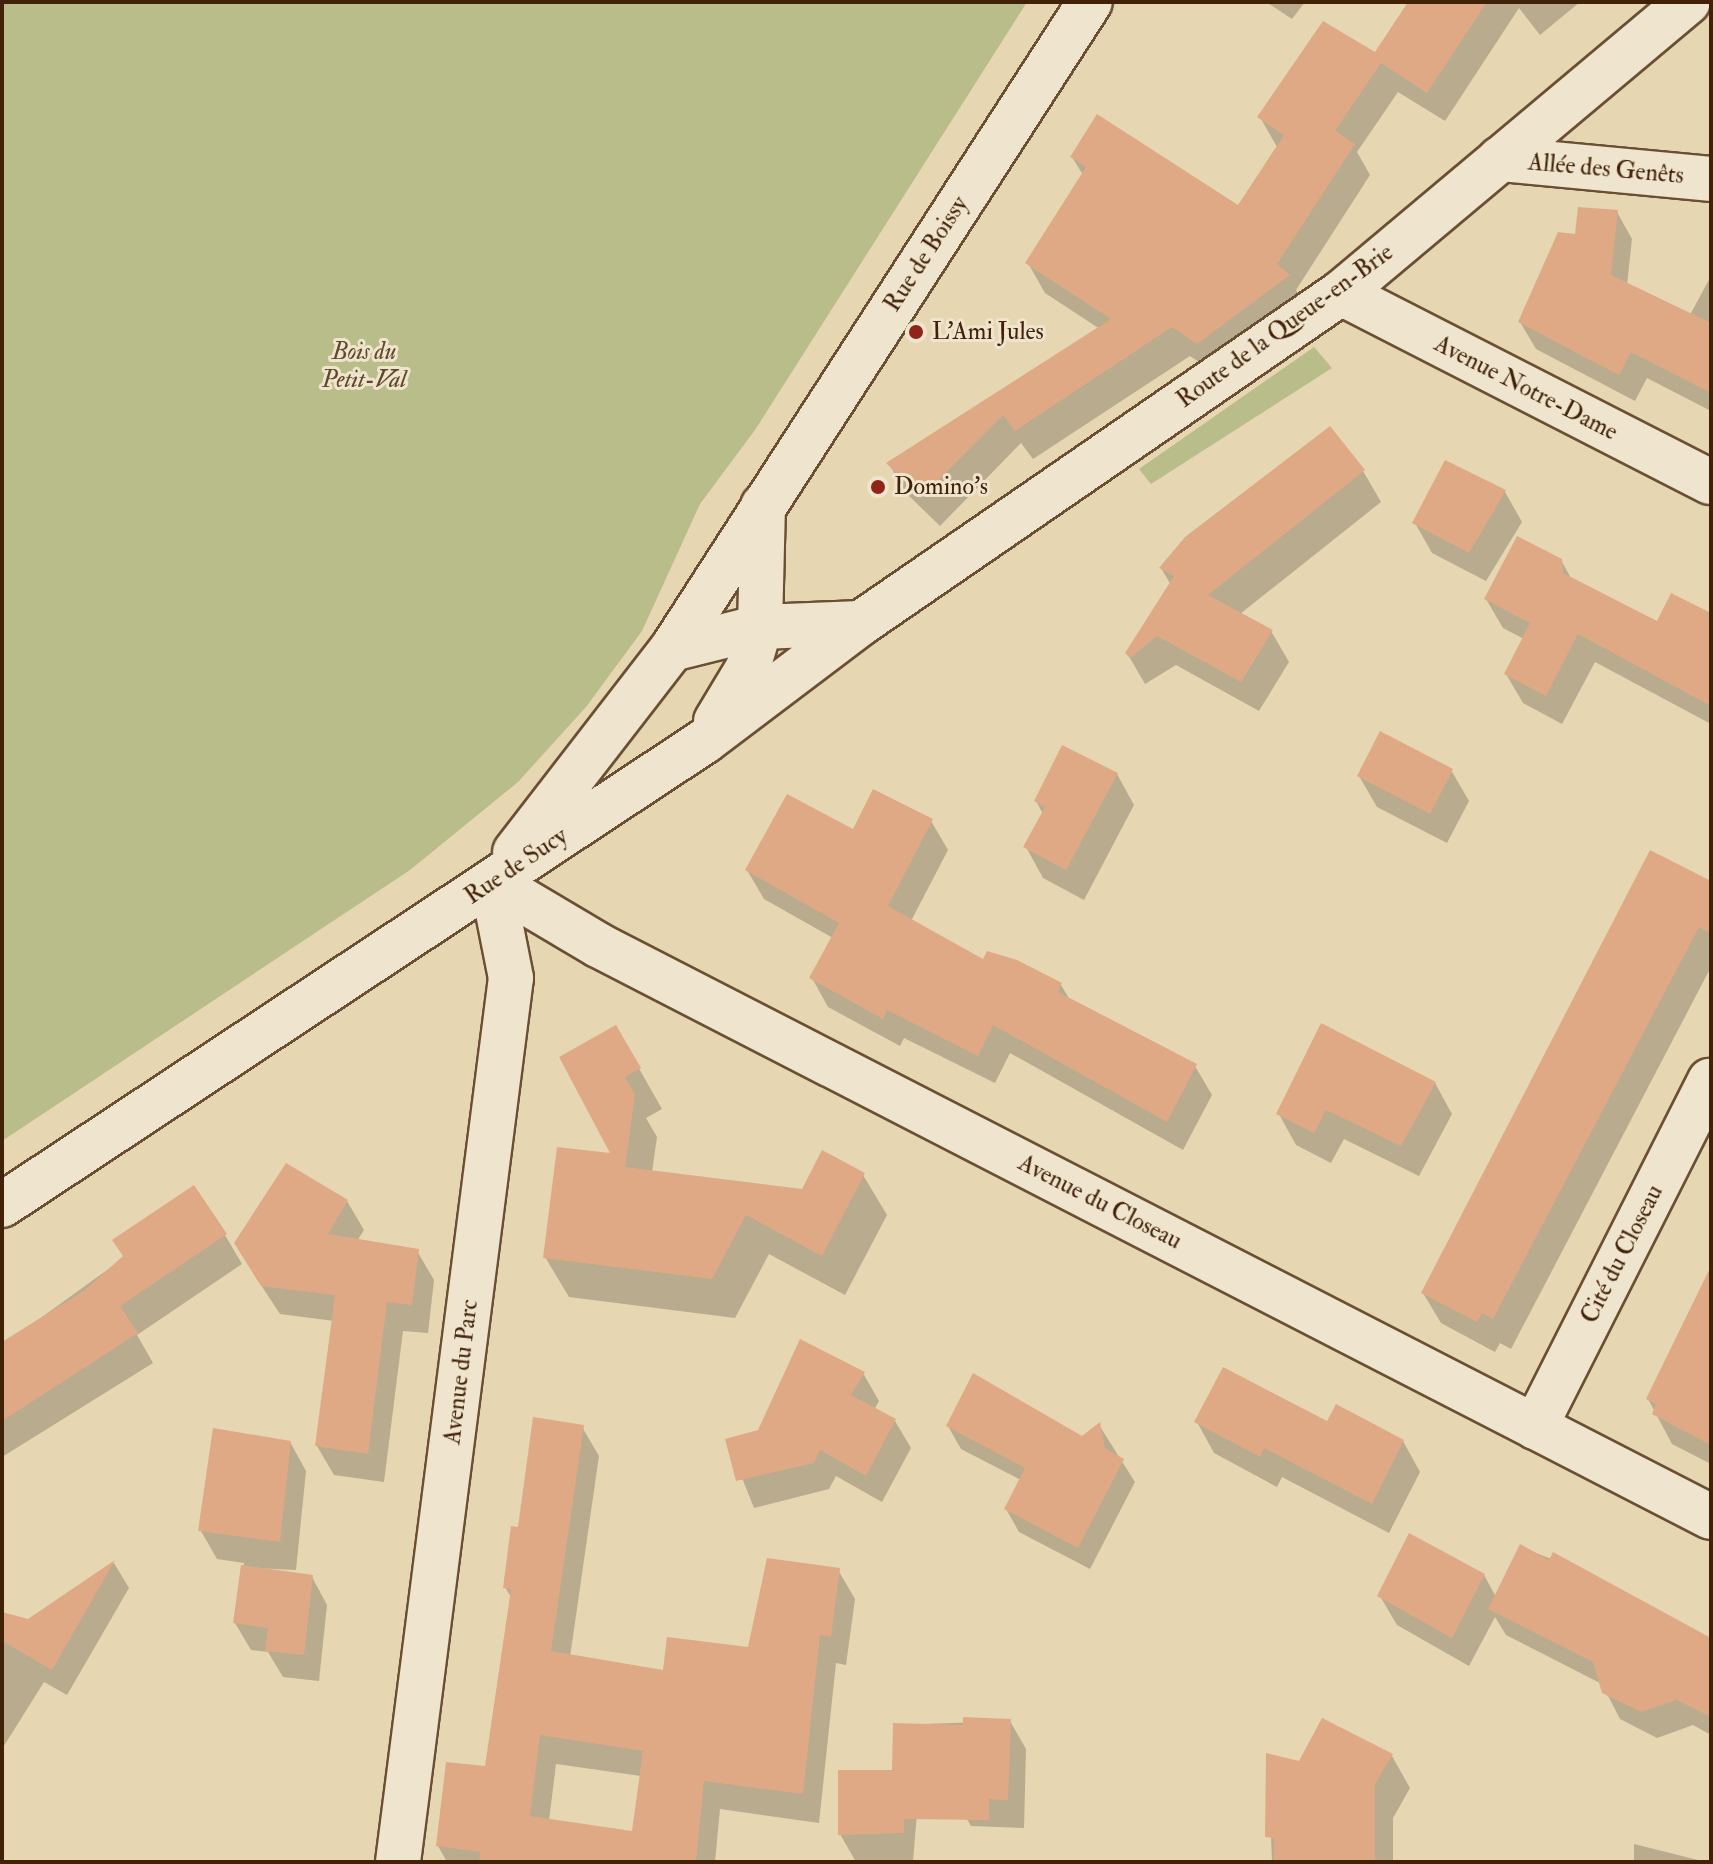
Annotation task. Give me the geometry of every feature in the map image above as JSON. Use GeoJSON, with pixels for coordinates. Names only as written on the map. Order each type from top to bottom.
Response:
{"type":"FeatureCollection","features":[{"type":"Feature","properties":{"kind":"street","name":"Rue de Boissy"},"geometry":{"type":"LineString","coordinates":[[492,882],[672,649],[1090,2]]}},
{"type":"Feature","properties":{"kind":"street","name":"Route de la Queue-en-Brie"},"geometry":{"type":"LineString","coordinates":[[861,623],[1341,293],[1688,2]]}},
{"type":"Feature","properties":{"kind":"street","name":"Allée des Genêts"},"geometry":{"type":"LineString","coordinates":[[1500,159],[1711,179]]}},
{"type":"Feature","properties":{"kind":"street","name":"Avenue Notre-Dame"},"geometry":{"type":"LineString","coordinates":[[1341,293],[1711,482]]}},
{"type":"Feature","properties":{"kind":"street"},"geometry":{"type":"LineString","coordinates":[[705,741],[748,668],[760,627],[763,506]]}},
{"type":"Feature","properties":{"kind":"street"},"geometry":{"type":"LineString","coordinates":[[672,649],[760,627],[861,623]]}},
{"type":"Feature","properties":{"kind":"street","name":"Rue de Sucy"},"geometry":{"type":"LineString","coordinates":[[2,1205],[705,741],[861,623]]}},
{"type":"Feature","properties":{"kind":"street","name":"Avenue du Closeau"},"geometry":{"type":"LineString","coordinates":[[492,882],[598,945],[1711,1517]]}},
{"type":"Feature","properties":{"kind":"street","name":"Avenue du Parc"},"geometry":{"type":"LineString","coordinates":[[398,1862],[511,978],[492,882]]}},
{"type":"Feature","properties":{"kind":"street","name":"Cité du Closeau"},"geometry":{"type":"LineString","coordinates":[[1535,1427],[1710,1081]]}},
{"type":"Feature","properties":{"kind":"green space","name":"Bois du Petit-Val"},"geometry":{"type":"Polygon","coordinates":[[[2,2],[1027,2],[755,430],[700,504],[642,631],[586,707],[518,782],[410,870],[2,1141],[2,2]]]}},
{"type":"Feature","properties":{"kind":"green space"},"geometry":{"type":"Polygon","coordinates":[[[1314,347],[1332,368],[1151,484],[1139,469],[1314,347]]]}},
{"type":"Feature","properties":{"kind":"building"},"geometry":{"type":"Polygon","coordinates":[[[1408,2],[1487,2],[1427,93],[1381,63],[1335,131],[1355,144],[1277,264],[1290,275],[1197,344],[1172,327],[1015,431],[1003,415],[922,497],[886,463],[1111,319],[1025,263],[1086,167],[1070,157],[1097,114],[1238,205],[1284,135],[1257,117],[1323,21],[1375,52],[1408,2]]]}},
{"type":"Feature","properties":{"kind":"building"},"geometry":{"type":"Polygon","coordinates":[[[1578,207],[1618,210],[1611,275],[1711,323],[1711,393],[1631,352],[1619,375],[1518,322],[1558,232],[1575,234],[1578,207]]]}},
{"type":"Feature","properties":{"kind":"building"},"geometry":{"type":"Polygon","coordinates":[[[1330,426],[1365,470],[1208,595],[1273,630],[1241,682],[1157,636],[1130,658],[1125,653],[1174,576],[1159,568],[1185,537],[1330,426]]]}},
{"type":"Feature","properties":{"kind":"building"},"geometry":{"type":"Polygon","coordinates":[[[1445,460],[1506,490],[1469,553],[1412,523],[1445,460]]]}},
{"type":"Feature","properties":{"kind":"building"},"geometry":{"type":"Polygon","coordinates":[[[1517,536],[1562,559],[1563,573],[1657,621],[1671,593],[1711,613],[1711,706],[1578,634],[1546,696],[1504,674],[1530,623],[1484,599],[1517,536]]]}},
{"type":"Feature","properties":{"kind":"building"},"geometry":{"type":"Polygon","coordinates":[[[1380,731],[1453,769],[1430,814],[1357,776],[1380,731]]]}},
{"type":"Feature","properties":{"kind":"building"},"geometry":{"type":"Polygon","coordinates":[[[1062,745],[1118,773],[1066,870],[1023,847],[1045,807],[1034,801],[1062,745]]]}},
{"type":"Feature","properties":{"kind":"building"},"geometry":{"type":"Polygon","coordinates":[[[873,789],[933,819],[888,906],[983,959],[987,951],[1017,960],[1062,983],[1058,992],[1197,1064],[1167,1122],[993,1025],[978,1056],[887,1010],[883,1019],[809,978],[839,923],[745,870],[787,794],[853,829],[873,789]]]}},
{"type":"Feature","properties":{"kind":"building"},"geometry":{"type":"Polygon","coordinates":[[[1650,850],[1711,881],[1711,934],[1699,927],[1493,1319],[1482,1313],[1477,1322],[1421,1293],[1650,850]]]}},
{"type":"Feature","properties":{"kind":"building"},"geometry":{"type":"Polygon","coordinates":[[[1321,1023],[1436,1082],[1401,1146],[1326,1110],[1314,1133],[1276,1114],[1321,1023]]]}},
{"type":"Feature","properties":{"kind":"building"},"geometry":{"type":"Polygon","coordinates":[[[616,1025],[641,1068],[625,1077],[635,1095],[625,1167],[802,1189],[822,1150],[865,1173],[822,1256],[746,1215],[712,1279],[543,1258],[557,1147],[610,1153],[559,1057],[616,1025]]]}},
{"type":"Feature","properties":{"kind":"building"},"geometry":{"type":"Polygon","coordinates":[[[286,1163],[348,1200],[328,1234],[419,1249],[412,1305],[387,1302],[368,1454],[315,1446],[335,1295],[261,1286],[234,1243],[286,1163]]]}},
{"type":"Feature","properties":{"kind":"building"},"geometry":{"type":"Polygon","coordinates":[[[194,1185],[227,1234],[120,1306],[138,1333],[2,1421],[2,1342],[85,1290],[123,1256],[112,1240],[194,1185]]]}},
{"type":"Feature","properties":{"kind":"building"},"geometry":{"type":"Polygon","coordinates":[[[1711,1266],[1711,1445],[1652,1414],[1656,1404],[1646,1399],[1711,1266]]]}},
{"type":"Feature","properties":{"kind":"building"},"geometry":{"type":"Polygon","coordinates":[[[800,1339],[865,1372],[851,1395],[896,1419],[866,1476],[820,1450],[814,1463],[736,1481],[725,1439],[758,1430],[800,1339]]]}},
{"type":"Feature","properties":{"kind":"building"},"geometry":{"type":"Polygon","coordinates":[[[1223,1367],[1327,1421],[1336,1404],[1404,1440],[1372,1504],[1264,1448],[1260,1457],[1194,1422],[1223,1367]]]}},
{"type":"Feature","properties":{"kind":"building"},"geometry":{"type":"Polygon","coordinates":[[[973,1373],[1082,1436],[1100,1422],[1105,1448],[1124,1459],[1078,1548],[1004,1509],[1025,1468],[946,1426],[973,1373]]]}},
{"type":"Feature","properties":{"kind":"building"},"geometry":{"type":"Polygon","coordinates":[[[533,1417],[584,1425],[551,1651],[663,1670],[667,1637],[748,1647],[767,1558],[840,1568],[831,1637],[820,1635],[803,1794],[704,1781],[696,1862],[479,1862],[480,1852],[436,1846],[446,1762],[485,1766],[511,1589],[503,1588],[511,1526],[518,1527],[533,1417]],[[540,1735],[530,1816],[632,1831],[643,1751],[540,1735]]]}},
{"type":"Feature","properties":{"kind":"building"},"geometry":{"type":"Polygon","coordinates":[[[213,1428],[291,1441],[280,1542],[198,1531],[213,1428]]]}},
{"type":"Feature","properties":{"kind":"building"},"geometry":{"type":"Polygon","coordinates":[[[1409,1533],[1485,1574],[1452,1638],[1377,1596],[1409,1533]]]}},
{"type":"Feature","properties":{"kind":"building"},"geometry":{"type":"Polygon","coordinates":[[[1520,1544],[1549,1560],[1553,1552],[1711,1638],[1711,1717],[1677,1700],[1641,1712],[1602,1693],[1593,1662],[1488,1609],[1520,1544]]]}},
{"type":"Feature","properties":{"kind":"building"},"geometry":{"type":"Polygon","coordinates":[[[115,1560],[52,1670],[2,1641],[2,1612],[28,1619],[115,1560]]]}},
{"type":"Feature","properties":{"kind":"building"},"geometry":{"type":"Polygon","coordinates":[[[241,1565],[313,1575],[304,1655],[265,1651],[268,1628],[233,1623],[241,1565]]]}},
{"type":"Feature","properties":{"kind":"building"},"geometry":{"type":"Polygon","coordinates":[[[963,1717],[1011,1719],[1008,1800],[989,1799],[989,1820],[904,1819],[904,1833],[838,1835],[838,1770],[892,1770],[893,1723],[963,1725],[963,1717]]]}},
{"type":"Feature","properties":{"kind":"building"},"geometry":{"type":"Polygon","coordinates":[[[1322,1718],[1393,1754],[1375,1784],[1375,1862],[1274,1862],[1274,1838],[1265,1837],[1266,1753],[1299,1761],[1322,1718]]]}},
{"type":"Feature","properties":{"kind":"place","name":"L'Ami Jules"},"geometry":{"type":"Point","coordinates":[916,332]}},
{"type":"Feature","properties":{"kind":"place","name":"Domino's"},"geometry":{"type":"Point","coordinates":[878,487]}}]}
